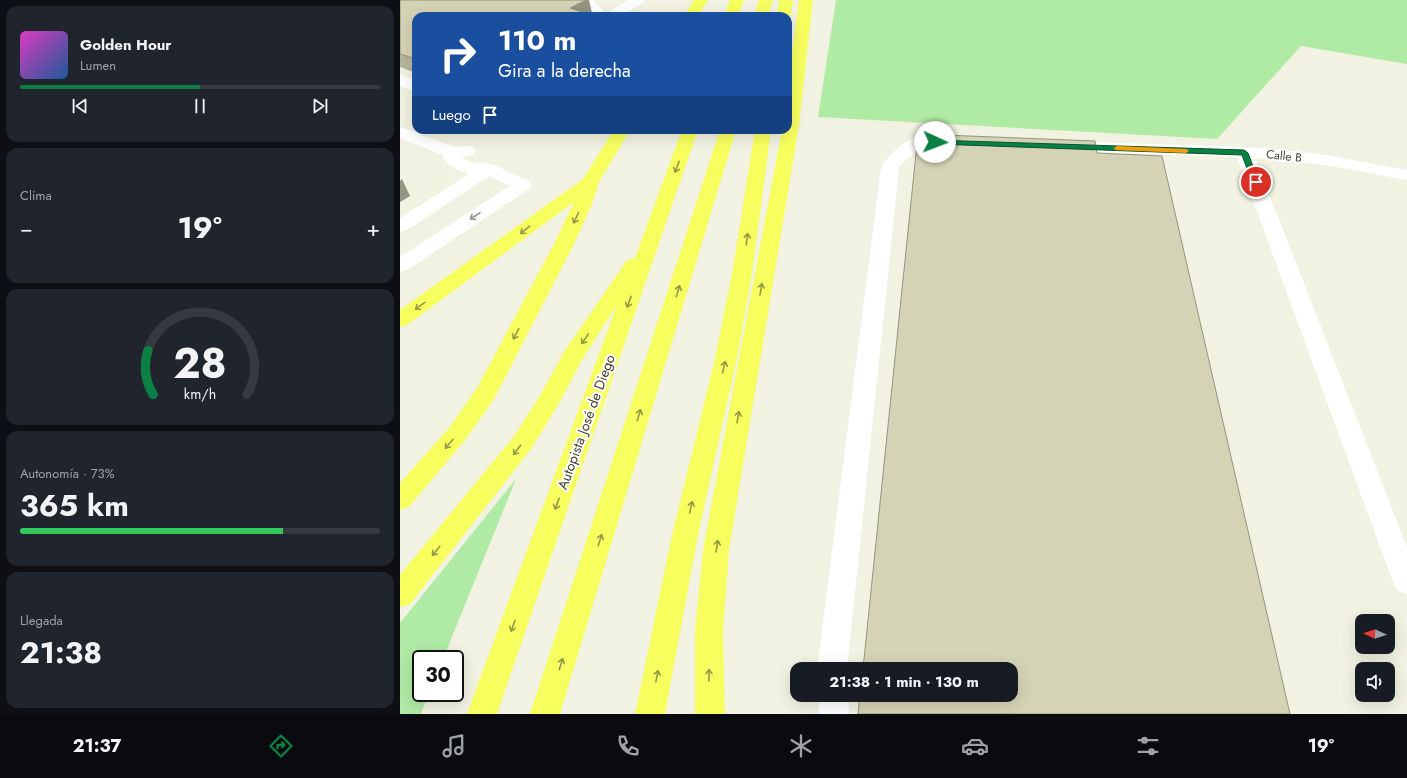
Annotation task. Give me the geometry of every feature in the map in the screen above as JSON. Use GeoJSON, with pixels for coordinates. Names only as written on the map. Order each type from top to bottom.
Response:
{"type":"FeatureCollection","features":[{"type":"Feature","properties":{"kind":"highway"},"geometry":{"type":"LineString","coordinates":[[694,12],[701,0]]}},
{"type":"Feature","properties":{"kind":"highway"},"geometry":{"type":"LineString","coordinates":[[732,12],[737,0]]}},
{"type":"Feature","properties":{"kind":"highway"},"geometry":{"type":"LineString","coordinates":[[762,12],[766,0]]}},
{"type":"Feature","properties":{"kind":"highway"},"geometry":{"type":"LineString","coordinates":[[784,12],[786,0]]}},
{"type":"Feature","properties":{"kind":"highway"},"geometry":{"type":"LineString","coordinates":[[792,117],[806,0]]}},
{"type":"Feature","properties":{"kind":"highway"},"geometry":{"type":"LineString","coordinates":[[400,500],[457,434],[486,393],[564,244],[583,204],[590,182],[620,134]]}},
{"type":"Feature","properties":{"kind":"highway","name":"Autopista José de Diego"},"geometry":{"type":"LineString","coordinates":[[486,704],[689,134]]}},
{"type":"Feature","properties":{"kind":"highway"},"geometry":{"type":"LineString","coordinates":[[547,707],[727,134]]}},
{"type":"Feature","properties":{"kind":"highway"},"geometry":{"type":"LineString","coordinates":[[650,714],[685,535],[725,363],[742,274],[762,134]]}},
{"type":"Feature","properties":{"kind":"highway"},"geometry":{"type":"LineString","coordinates":[[710,714],[708,688],[711,588],[716,550],[789,134]]}},
{"type":"Feature","properties":{"kind":"highway"},"geometry":{"type":"LineString","coordinates":[[400,320],[590,182]]}},
{"type":"Feature","properties":{"kind":"highway"},"geometry":{"type":"LineString","coordinates":[[400,595],[523,442],[550,399],[572,357],[653,236]]}},
{"type":"Feature","properties":{"kind":"street"},"geometry":{"type":"LineString","coordinates":[[618,12],[638,0]]}},
{"type":"Feature","properties":{"kind":"street"},"geometry":{"type":"LineString","coordinates":[[588,1],[597,12]]}},
{"type":"Feature","properties":{"kind":"street"},"geometry":{"type":"LineString","coordinates":[[400,80],[412,85]]}},
{"type":"Feature","properties":{"kind":"street"},"geometry":{"type":"LineString","coordinates":[[401,132],[412,126]]}},
{"type":"Feature","properties":{"kind":"street"},"geometry":{"type":"LineString","coordinates":[[400,266],[523,185],[485,168],[471,168],[452,159],[452,152],[401,132]]}},
{"type":"Feature","properties":{"kind":"street"},"geometry":{"type":"LineString","coordinates":[[833,662],[890,168],[893,162],[919,141],[958,143]]}},
{"type":"Feature","properties":{"kind":"street","name":"Calle B"},"geometry":{"type":"LineString","coordinates":[[1053,146],[1244,153],[1326,160],[1407,175]]}},
{"type":"Feature","properties":{"kind":"street"},"geometry":{"type":"LineString","coordinates":[[1244,153],[1407,582]]}},
{"type":"Feature","properties":{"kind":"street"},"geometry":{"type":"LineString","coordinates":[[400,226],[485,168]]}},
{"type":"Feature","properties":{"kind":"street"},"geometry":{"type":"LineString","coordinates":[[833,702],[834,714]]}},
{"type":"Feature","properties":{"kind":"green space"},"geometry":{"type":"Polygon","coordinates":[[[836,0],[1407,0],[1407,64],[1301,46],[1217,139],[818,117],[836,0]]]}},
{"type":"Feature","properties":{"kind":"green space"},"geometry":{"type":"Polygon","coordinates":[[[516,479],[447,650],[412,650],[412,702],[426,702],[421,714],[400,714],[400,623],[516,479]]]}},
{"type":"Feature","properties":{"kind":"building"},"geometry":{"type":"Polygon","coordinates":[[[400,0],[586,0],[570,8],[582,12],[412,12],[412,58],[400,54],[400,0]]]}},
{"type":"Feature","properties":{"kind":"building"},"geometry":{"type":"Polygon","coordinates":[[[918,134],[1095,141],[1097,153],[1162,156],[1290,714],[858,714],[859,702],[1018,702],[1018,662],[864,662],[918,134]]]}},
{"type":"Feature","properties":{"kind":"slow traffic"},"geometry":{"type":"LineString","coordinates":[[1117,148],[1186,151]]}},
{"type":"Feature","properties":{"kind":"route"},"geometry":{"type":"LineString","coordinates":[[935,142],[1244,153],[1256,182]]}}]}
